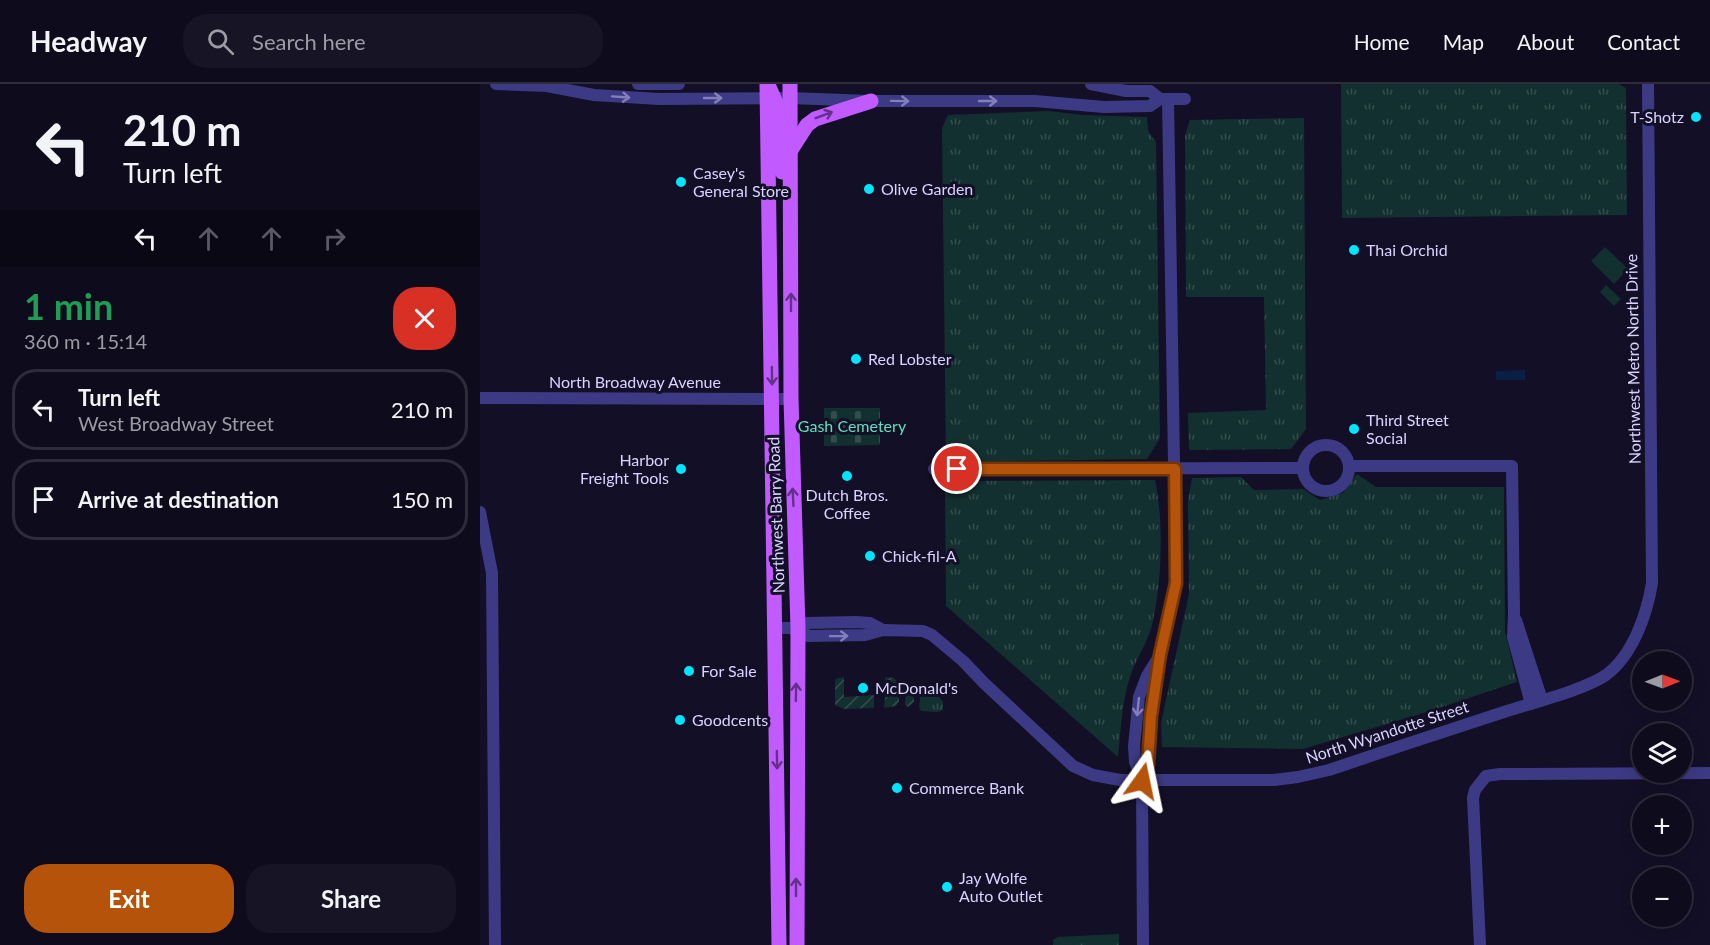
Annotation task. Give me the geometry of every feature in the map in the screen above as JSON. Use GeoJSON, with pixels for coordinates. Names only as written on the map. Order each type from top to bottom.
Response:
{"type":"FeatureCollection","features":[{"type":"Feature","properties":{"kind":"main road","name":"Northwest Barry Road"},"geometry":{"type":"LineString","coordinates":[[776,91],[791,150],[790,399],[798,628],[796,945]]}},
{"type":"Feature","properties":{"kind":"main road","name":"Northwest Barry Road"},"geometry":{"type":"LineString","coordinates":[[776,91],[772,399],[779,945]]}},
{"type":"Feature","properties":{"kind":"main road"},"geometry":{"type":"LineString","coordinates":[[776,91],[783,185],[791,206]]}},
{"type":"Feature","properties":{"kind":"main road"},"geometry":{"type":"LineString","coordinates":[[791,150],[807,125],[815,119],[871,101]]}},
{"type":"Feature","properties":{"kind":"street"},"geometry":{"type":"LineString","coordinates":[[496,84],[547,86],[584,94],[659,99],[776,91],[871,101],[1035,101],[1104,107],[1150,106],[1164,99],[1185,99]]}},
{"type":"Feature","properties":{"kind":"street"},"geometry":{"type":"LineString","coordinates":[[638,84],[679,84]]}},
{"type":"Feature","properties":{"kind":"street"},"geometry":{"type":"LineString","coordinates":[[1091,84],[1126,91],[1150,91],[1164,99]]}},
{"type":"Feature","properties":{"kind":"street","name":"Northwest Metro North Drive"},"geometry":{"type":"LineString","coordinates":[[1638,632],[1648,607],[1653,557],[1649,387],[1648,84]]}},
{"type":"Feature","properties":{"kind":"street"},"geometry":{"type":"LineString","coordinates":[[1143,945],[1142,781],[1148,764],[1151,716],[1160,655],[1176,583],[1175,469],[1164,99]]}},
{"type":"Feature","properties":{"kind":"street","name":"North Broadway Avenue"},"geometry":{"type":"LineString","coordinates":[[480,398],[790,399]]}},
{"type":"Feature","properties":{"kind":"street"},"geometry":{"type":"LineString","coordinates":[[1326,445],[1340,449],[1347,457],[1349,466],[1344,483],[1327,491],[1321,491],[1310,485],[1303,468],[1305,458],[1311,450],[1326,445]]}},
{"type":"Feature","properties":{"kind":"street"},"geometry":{"type":"LineString","coordinates":[[1349,466],[1512,466],[1513,638],[1537,702]]}},
{"type":"Feature","properties":{"kind":"street"},"geometry":{"type":"LineString","coordinates":[[934,469],[1303,468]]}},
{"type":"Feature","properties":{"kind":"street"},"geometry":{"type":"LineString","coordinates":[[480,512],[492,573],[495,945]]}},
{"type":"Feature","properties":{"kind":"street","name":"North Wyandotte Street"},"geometry":{"type":"LineString","coordinates":[[775,628],[798,628],[808,636],[865,635],[883,630],[923,631],[932,635],[963,661],[1073,766],[1093,776],[1142,781],[1274,780],[1329,770],[1588,684],[1607,674],[1623,656],[1638,632]]}},
{"type":"Feature","properties":{"kind":"street"},"geometry":{"type":"LineString","coordinates":[[1480,945],[1473,798],[1475,790],[1486,776],[1500,774],[1710,773]]}},
{"type":"Feature","properties":{"kind":"green space"},"geometry":{"type":"Polygon","coordinates":[[[1341,84],[1619,84],[1626,88],[1627,215],[1342,218],[1341,84]]]}},
{"type":"Feature","properties":{"kind":"green space"},"geometry":{"type":"Polygon","coordinates":[[[1048,111],[1083,115],[1147,117],[1148,131],[1156,142],[1160,438],[1147,459],[946,462],[942,128],[948,115],[1048,111]]]}},
{"type":"Feature","properties":{"kind":"green space"},"geometry":{"type":"Polygon","coordinates":[[[1304,118],[1306,429],[1291,449],[1189,450],[1188,413],[1266,410],[1264,297],[1186,297],[1185,135],[1190,120],[1304,118]]]}},
{"type":"Feature","properties":{"kind":"green space"},"geometry":{"type":"Polygon","coordinates":[[[1605,247],[1628,269],[1614,284],[1591,261],[1605,247]]]}},
{"type":"Feature","properties":{"kind":"green space"},"geometry":{"type":"Polygon","coordinates":[[[1606,285],[1621,299],[1614,306],[1600,292],[1606,285]]]}},
{"type":"Feature","properties":{"kind":"green space","name":"Gash Cemetery"},"geometry":{"type":"Polygon","coordinates":[[[824,408],[880,408],[880,445],[824,446],[824,408]]]}},
{"type":"Feature","properties":{"kind":"green space"},"geometry":{"type":"Polygon","coordinates":[[[1357,474],[1376,487],[1504,487],[1505,631],[1517,682],[1303,749],[1162,747],[1161,723],[1189,594],[1188,501],[1192,478],[1241,477],[1254,490],[1303,489],[1320,500],[1343,493],[1357,474]]]}},
{"type":"Feature","properties":{"kind":"green space"},"geometry":{"type":"Polygon","coordinates":[[[1155,480],[1161,534],[1158,591],[1150,631],[1132,671],[1126,692],[1118,757],[946,606],[945,483],[1155,480]]]}},
{"type":"Feature","properties":{"kind":"green space"},"geometry":{"type":"Polygon","coordinates":[[[844,677],[844,697],[874,695],[874,708],[844,709],[835,705],[835,682],[836,679],[844,677]]]}},
{"type":"Feature","properties":{"kind":"green space"},"geometry":{"type":"Polygon","coordinates":[[[885,677],[894,678],[899,684],[899,702],[896,706],[884,708],[886,688],[893,687],[893,682],[886,682],[885,677]]]}},
{"type":"Feature","properties":{"kind":"green space"},"geometry":{"type":"Polygon","coordinates":[[[906,681],[914,688],[914,702],[908,707],[905,705],[906,681]]]}},
{"type":"Feature","properties":{"kind":"green space"},"geometry":{"type":"Polygon","coordinates":[[[922,685],[926,685],[943,701],[943,710],[921,711],[919,707],[922,685]]]}},
{"type":"Feature","properties":{"kind":"green space"},"geometry":{"type":"Polygon","coordinates":[[[1119,934],[1119,945],[1053,945],[1053,940],[1058,937],[1119,934]]]}},
{"type":"Feature","properties":{"kind":"water"},"geometry":{"type":"Polygon","coordinates":[[[1525,370],[1525,380],[1496,380],[1496,371],[1525,370]]]}},
{"type":"Feature","properties":{"kind":"place","name":"T-Shotz"},"geometry":{"type":"Point","coordinates":[1696,117]}},
{"type":"Feature","properties":{"kind":"place","name":"Casey's General Store"},"geometry":{"type":"Point","coordinates":[681,182]}},
{"type":"Feature","properties":{"kind":"place","name":"Olive Garden"},"geometry":{"type":"Point","coordinates":[869,189]}},
{"type":"Feature","properties":{"kind":"place","name":"Thai Orchid"},"geometry":{"type":"Point","coordinates":[1354,250]}},
{"type":"Feature","properties":{"kind":"place","name":"Red Lobster"},"geometry":{"type":"Point","coordinates":[856,359]}},
{"type":"Feature","properties":{"kind":"place","name":"Third Street Social"},"geometry":{"type":"Point","coordinates":[1354,429]}},
{"type":"Feature","properties":{"kind":"place","name":"Harbor Freight Tools"},"geometry":{"type":"Point","coordinates":[681,469]}},
{"type":"Feature","properties":{"kind":"place","name":"Dutch Bros. Coffee"},"geometry":{"type":"Point","coordinates":[847,476]}},
{"type":"Feature","properties":{"kind":"place","name":"Chick-fil-A"},"geometry":{"type":"Point","coordinates":[870,556]}},
{"type":"Feature","properties":{"kind":"place","name":"For Sale"},"geometry":{"type":"Point","coordinates":[689,671]}},
{"type":"Feature","properties":{"kind":"place","name":"McDonald's"},"geometry":{"type":"Point","coordinates":[863,688]}},
{"type":"Feature","properties":{"kind":"place","name":"Goodcents"},"geometry":{"type":"Point","coordinates":[680,720]}},
{"type":"Feature","properties":{"kind":"place","name":"Commerce Bank"},"geometry":{"type":"Point","coordinates":[897,788]}},
{"type":"Feature","properties":{"kind":"place","name":"Jay Wolfe Auto Outlet"},"geometry":{"type":"Point","coordinates":[947,887]}},
{"type":"Feature","properties":{"kind":"route"},"geometry":{"type":"LineString","coordinates":[[957,469],[1175,469],[1176,583],[1160,655],[1151,716],[1148,764],[1142,781]]}}]}
